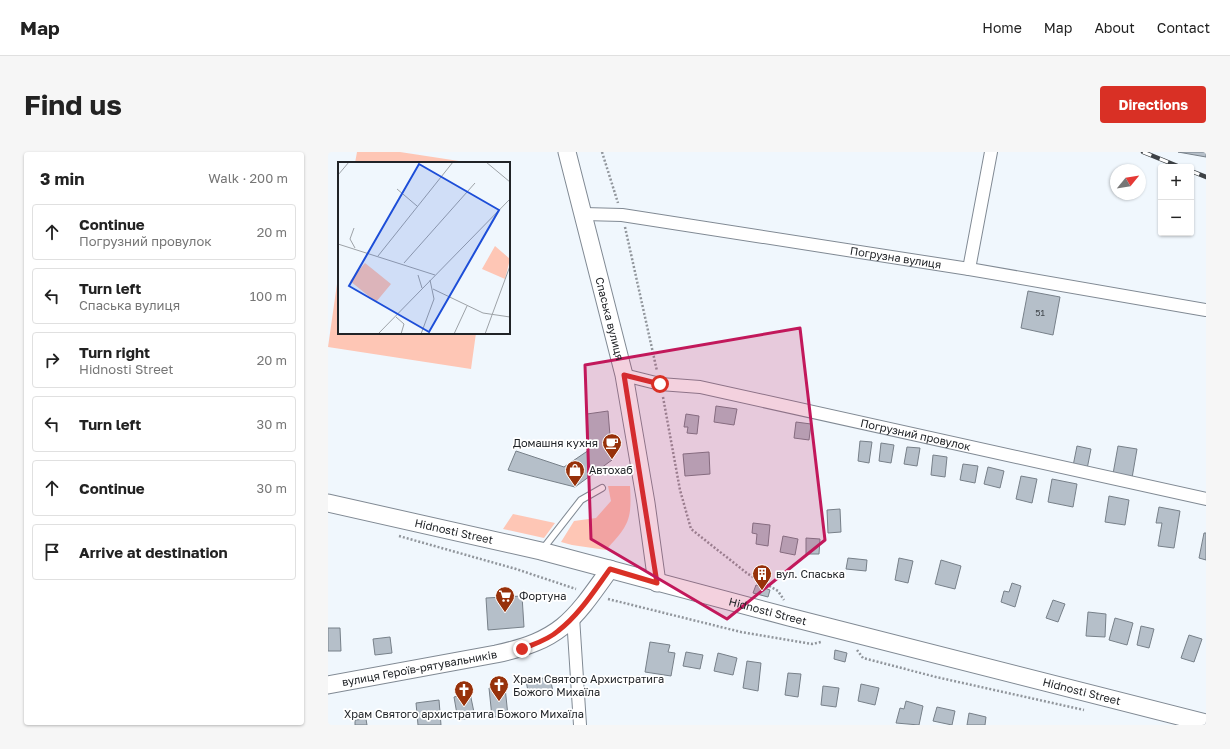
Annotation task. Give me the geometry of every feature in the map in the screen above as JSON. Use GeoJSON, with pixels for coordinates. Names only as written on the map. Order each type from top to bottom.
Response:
{"type":"FeatureCollection","features":[{"type":"Feature","properties":{"kind":"main road","name":"Спаська вулиця"},"geometry":{"type":"LineString","coordinates":[[567,152],[624,375],[657,583]]}},
{"type":"Feature","properties":{"kind":"main road","name":"Hidnosti Street"},"geometry":{"type":"LineString","coordinates":[[328,503],[541,551],[789,618],[1206,723]]}},
{"type":"Feature","properties":{"kind":"main road","name":"вулиця Героїв-рятувальників"},"geometry":{"type":"LineString","coordinates":[[328,685],[522,649],[558,632],[573,617],[610,569]]}},
{"type":"Feature","properties":{"kind":"street"},"geometry":{"type":"LineString","coordinates":[[969,269],[991,152]]}},
{"type":"Feature","properties":{"kind":"street","name":"Погрузна вулиця"},"geometry":{"type":"LineString","coordinates":[[584,214],[622,215],[969,269],[1206,310]]}},
{"type":"Feature","properties":{"kind":"street","name":"Погрузний провулок"},"geometry":{"type":"LineString","coordinates":[[624,375],[660,384],[700,387],[1206,499]]}},
{"type":"Feature","properties":{"kind":"street"},"geometry":{"type":"LineString","coordinates":[[573,617],[580,725]]}},
{"type":"Feature","properties":{"kind":"lane"},"geometry":{"type":"LineString","coordinates":[[541,551],[582,500],[602,488]]}},
{"type":"Feature","properties":{"kind":"path"},"geometry":{"type":"LineString","coordinates":[[602,152],[622,215],[660,384],[680,490],[691,530],[748,574],[778,591],[784,600],[789,618]]}},
{"type":"Feature","properties":{"kind":"path"},"geometry":{"type":"LineString","coordinates":[[396,536],[516,568],[591,595],[741,632],[812,644],[825,641]]}},
{"type":"Feature","properties":{"kind":"path"},"geometry":{"type":"LineString","coordinates":[[852,645],[863,658],[936,677],[1090,711]]}},
{"type":"Feature","properties":{"kind":"highlighted area"},"geometry":{"type":"Polygon","coordinates":[[[800,328],[825,540],[727,619],[591,539],[585,365],[800,328]]]}},
{"type":"Feature","properties":{"kind":"shaded area"},"geometry":{"type":"Polygon","coordinates":[[[357,152],[400,152],[465,162],[355,162],[357,152]]]}},
{"type":"Feature","properties":{"kind":"shaded area"},"geometry":{"type":"Polygon","coordinates":[[[338,277],[338,334],[476,334],[471,369],[328,347],[338,277]]]}},
{"type":"Feature","properties":{"kind":"shaded area"},"geometry":{"type":"Polygon","coordinates":[[[608,486],[630,486],[629,515],[620,534],[606,550],[561,542],[574,521],[596,518],[611,501],[608,486]]]}},
{"type":"Feature","properties":{"kind":"shaded area"},"geometry":{"type":"Polygon","coordinates":[[[513,514],[555,523],[544,538],[503,529],[513,514]]]}},
{"type":"Feature","properties":{"kind":"building"},"geometry":{"type":"Polygon","coordinates":[[[1178,152],[1206,152],[1206,157],[1178,152]]]}},
{"type":"Feature","properties":{"kind":"building"},"geometry":{"type":"Polygon","coordinates":[[[1028,291],[1060,297],[1053,335],[1021,328],[1028,291]]]}},
{"type":"Feature","properties":{"kind":"building"},"geometry":{"type":"Polygon","coordinates":[[[716,406],[737,409],[734,425],[714,422],[716,406]]]}},
{"type":"Feature","properties":{"kind":"building"},"geometry":{"type":"Polygon","coordinates":[[[608,411],[612,460],[575,487],[508,470],[516,451],[564,467],[589,450],[587,414],[608,411]]]}},
{"type":"Feature","properties":{"kind":"building"},"geometry":{"type":"Polygon","coordinates":[[[686,414],[699,416],[697,434],[687,433],[688,427],[684,427],[686,414]]]}},
{"type":"Feature","properties":{"kind":"building"},"geometry":{"type":"Polygon","coordinates":[[[796,422],[811,424],[809,440],[794,438],[796,422]]]}},
{"type":"Feature","properties":{"kind":"building"},"geometry":{"type":"Polygon","coordinates":[[[860,441],[872,442],[869,463],[858,461],[860,441]]]}},
{"type":"Feature","properties":{"kind":"building"},"geometry":{"type":"Polygon","coordinates":[[[881,443],[894,445],[891,463],[879,461],[881,443]]]}},
{"type":"Feature","properties":{"kind":"building"},"geometry":{"type":"Polygon","coordinates":[[[1077,446],[1091,449],[1087,469],[1073,466],[1077,446]]]}},
{"type":"Feature","properties":{"kind":"building"},"geometry":{"type":"Polygon","coordinates":[[[1118,446],[1137,449],[1132,478],[1113,474],[1118,446]]]}},
{"type":"Feature","properties":{"kind":"building"},"geometry":{"type":"Polygon","coordinates":[[[907,447],[920,448],[917,466],[904,464],[907,447]]]}},
{"type":"Feature","properties":{"kind":"building"},"geometry":{"type":"Polygon","coordinates":[[[709,452],[710,474],[685,476],[683,454],[709,452]]]}},
{"type":"Feature","properties":{"kind":"building"},"geometry":{"type":"Polygon","coordinates":[[[933,455],[947,457],[945,477],[931,475],[933,455]]]}},
{"type":"Feature","properties":{"kind":"building"},"geometry":{"type":"Polygon","coordinates":[[[963,464],[978,466],[975,483],[960,480],[963,464]]]}},
{"type":"Feature","properties":{"kind":"building"},"geometry":{"type":"Polygon","coordinates":[[[988,467],[1004,471],[1000,488],[984,484],[988,467]]]}},
{"type":"Feature","properties":{"kind":"building"},"geometry":{"type":"Polygon","coordinates":[[[1021,476],[1037,479],[1032,503],[1016,499],[1021,476]]]}},
{"type":"Feature","properties":{"kind":"building"},"geometry":{"type":"Polygon","coordinates":[[[1052,479],[1077,484],[1073,507],[1048,502],[1052,479]]]}},
{"type":"Feature","properties":{"kind":"building"},"geometry":{"type":"Polygon","coordinates":[[[1109,496],[1129,500],[1125,525],[1105,522],[1109,496]]]}},
{"type":"Feature","properties":{"kind":"building"},"geometry":{"type":"Polygon","coordinates":[[[1159,507],[1180,511],[1174,548],[1158,546],[1162,523],[1156,523],[1159,507]]]}},
{"type":"Feature","properties":{"kind":"building"},"geometry":{"type":"Polygon","coordinates":[[[840,509],[841,532],[828,533],[827,510],[840,509]]]}},
{"type":"Feature","properties":{"kind":"building"},"geometry":{"type":"Polygon","coordinates":[[[753,523],[770,525],[768,546],[756,544],[757,534],[752,533],[753,523]]]}},
{"type":"Feature","properties":{"kind":"building"},"geometry":{"type":"Polygon","coordinates":[[[1204,533],[1206,533],[1206,560],[1199,558],[1204,533]]]}},
{"type":"Feature","properties":{"kind":"building"},"geometry":{"type":"Polygon","coordinates":[[[783,536],[798,539],[795,555],[780,552],[783,536]]]}},
{"type":"Feature","properties":{"kind":"building"},"geometry":{"type":"Polygon","coordinates":[[[806,538],[820,539],[819,554],[806,554],[806,538]]]}},
{"type":"Feature","properties":{"kind":"building"},"geometry":{"type":"Polygon","coordinates":[[[848,558],[867,560],[866,571],[846,569],[848,558]]]}},
{"type":"Feature","properties":{"kind":"building"},"geometry":{"type":"Polygon","coordinates":[[[899,558],[913,561],[908,583],[895,580],[899,558]]]}},
{"type":"Feature","properties":{"kind":"building"},"geometry":{"type":"Polygon","coordinates":[[[941,560],[961,566],[955,589],[935,584],[941,560]]]}},
{"type":"Feature","properties":{"kind":"building"},"geometry":{"type":"Polygon","coordinates":[[[1012,583],[1021,586],[1015,607],[1001,602],[1004,591],[1009,592],[1012,583]]]}},
{"type":"Feature","properties":{"kind":"building","name":"вул. Спаська"},"geometry":{"type":"Polygon","coordinates":[[[756,585],[770,590],[768,597],[753,593],[756,585]]]}},
{"type":"Feature","properties":{"kind":"building","name":"Фортуна"},"geometry":{"type":"Polygon","coordinates":[[[522,596],[524,627],[488,630],[486,598],[522,596]]]}},
{"type":"Feature","properties":{"kind":"building"},"geometry":{"type":"Polygon","coordinates":[[[1053,600],[1065,604],[1058,622],[1046,618],[1053,600]]]}},
{"type":"Feature","properties":{"kind":"building"},"geometry":{"type":"Polygon","coordinates":[[[1088,612],[1106,614],[1105,637],[1086,636],[1088,612]]]}},
{"type":"Feature","properties":{"kind":"building"},"geometry":{"type":"Polygon","coordinates":[[[1115,618],[1133,623],[1127,645],[1109,640],[1115,618]]]}},
{"type":"Feature","properties":{"kind":"building"},"geometry":{"type":"Polygon","coordinates":[[[1141,626],[1154,629],[1149,648],[1137,645],[1141,626]]]}},
{"type":"Feature","properties":{"kind":"building"},"geometry":{"type":"Polygon","coordinates":[[[328,628],[340,628],[341,651],[328,651],[328,628]]]}},
{"type":"Feature","properties":{"kind":"building"},"geometry":{"type":"Polygon","coordinates":[[[1189,635],[1202,639],[1194,662],[1181,658],[1189,635]]]}},
{"type":"Feature","properties":{"kind":"building"},"geometry":{"type":"Polygon","coordinates":[[[390,637],[392,653],[375,655],[373,639],[390,637]]]}},
{"type":"Feature","properties":{"kind":"building"},"geometry":{"type":"Polygon","coordinates":[[[650,642],[670,645],[668,652],[675,653],[671,676],[645,672],[650,642]]]}},
{"type":"Feature","properties":{"kind":"building"},"geometry":{"type":"Polygon","coordinates":[[[835,650],[847,653],[845,662],[834,659],[835,650]]]}},
{"type":"Feature","properties":{"kind":"building"},"geometry":{"type":"Polygon","coordinates":[[[686,652],[703,655],[700,669],[683,666],[686,652]]]}},
{"type":"Feature","properties":{"kind":"building"},"geometry":{"type":"Polygon","coordinates":[[[718,653],[737,658],[733,675],[714,671],[718,653]]]}},
{"type":"Feature","properties":{"kind":"building"},"geometry":{"type":"Polygon","coordinates":[[[747,661],[761,663],[758,691],[743,688],[747,661]]]}},
{"type":"Feature","properties":{"kind":"building"},"geometry":{"type":"Polygon","coordinates":[[[788,673],[801,674],[798,697],[785,695],[788,673]]]}},
{"type":"Feature","properties":{"kind":"building"},"geometry":{"type":"Polygon","coordinates":[[[550,677],[553,692],[529,696],[526,681],[550,677]]]}},
{"type":"Feature","properties":{"kind":"building"},"geometry":{"type":"Polygon","coordinates":[[[861,684],[879,688],[875,705],[858,701],[861,684]]]}},
{"type":"Feature","properties":{"kind":"building"},"geometry":{"type":"Polygon","coordinates":[[[823,686],[839,688],[836,707],[821,705],[823,686]]]}},
{"type":"Feature","properties":{"kind":"building","name":"Храм Святого Архистратига Божого Михаїла"},"geometry":{"type":"Polygon","coordinates":[[[505,687],[508,716],[492,717],[489,688],[505,687]]]}},
{"type":"Feature","properties":{"kind":"building","name":"Храм Святого архистратига Божого Михаїла"},"geometry":{"type":"Polygon","coordinates":[[[470,693],[475,717],[458,720],[454,697],[470,693]]]}},
{"type":"Feature","properties":{"kind":"building"},"geometry":{"type":"Polygon","coordinates":[[[439,700],[441,725],[418,725],[416,703],[439,700]]]}},
{"type":"Feature","properties":{"kind":"building"},"geometry":{"type":"Polygon","coordinates":[[[906,701],[923,706],[919,725],[896,723],[900,708],[904,709],[906,701]]]}},
{"type":"Feature","properties":{"kind":"building"},"geometry":{"type":"Polygon","coordinates":[[[937,707],[955,711],[952,725],[933,721],[937,707]]]}},
{"type":"Feature","properties":{"kind":"building"},"geometry":{"type":"Polygon","coordinates":[[[969,713],[986,717],[985,725],[967,725],[969,713]]]}},
{"type":"Feature","properties":{"kind":"building"},"geometry":{"type":"Polygon","coordinates":[[[366,719],[367,725],[355,725],[355,720],[366,719]]]}},
{"type":"Feature","properties":{"kind":"railway"},"geometry":{"type":"LineString","coordinates":[[1143,152],[1173,164]]}},
{"type":"Feature","properties":{"kind":"railway"},"geometry":{"type":"LineString","coordinates":[[1194,172],[1206,177]]}},
{"type":"Feature","properties":{"kind":"place","name":"Домашня кухня"},"geometry":{"type":"Point","coordinates":[612,460]}},
{"type":"Feature","properties":{"kind":"place","name":"Автохаб"},"geometry":{"type":"Point","coordinates":[575,487]}},
{"type":"Feature","properties":{"kind":"place","name":"вул. Спаська"},"geometry":{"type":"Point","coordinates":[762,591]}},
{"type":"Feature","properties":{"kind":"place","name":"Фортуна"},"geometry":{"type":"Point","coordinates":[505,613]}},
{"type":"Feature","properties":{"kind":"place","name":"Храм Святого Архистратига Божого Михаїла"},"geometry":{"type":"Point","coordinates":[499,702]}},
{"type":"Feature","properties":{"kind":"place","name":"Храм Святого архистратига Божого Михаїла"},"geometry":{"type":"Point","coordinates":[464,707]}},
{"type":"Feature","properties":{"kind":"route"},"geometry":{"type":"LineString","coordinates":[[522,649],[558,632],[573,617],[610,569],[657,583],[646,503],[624,375],[660,384]]}}]}
